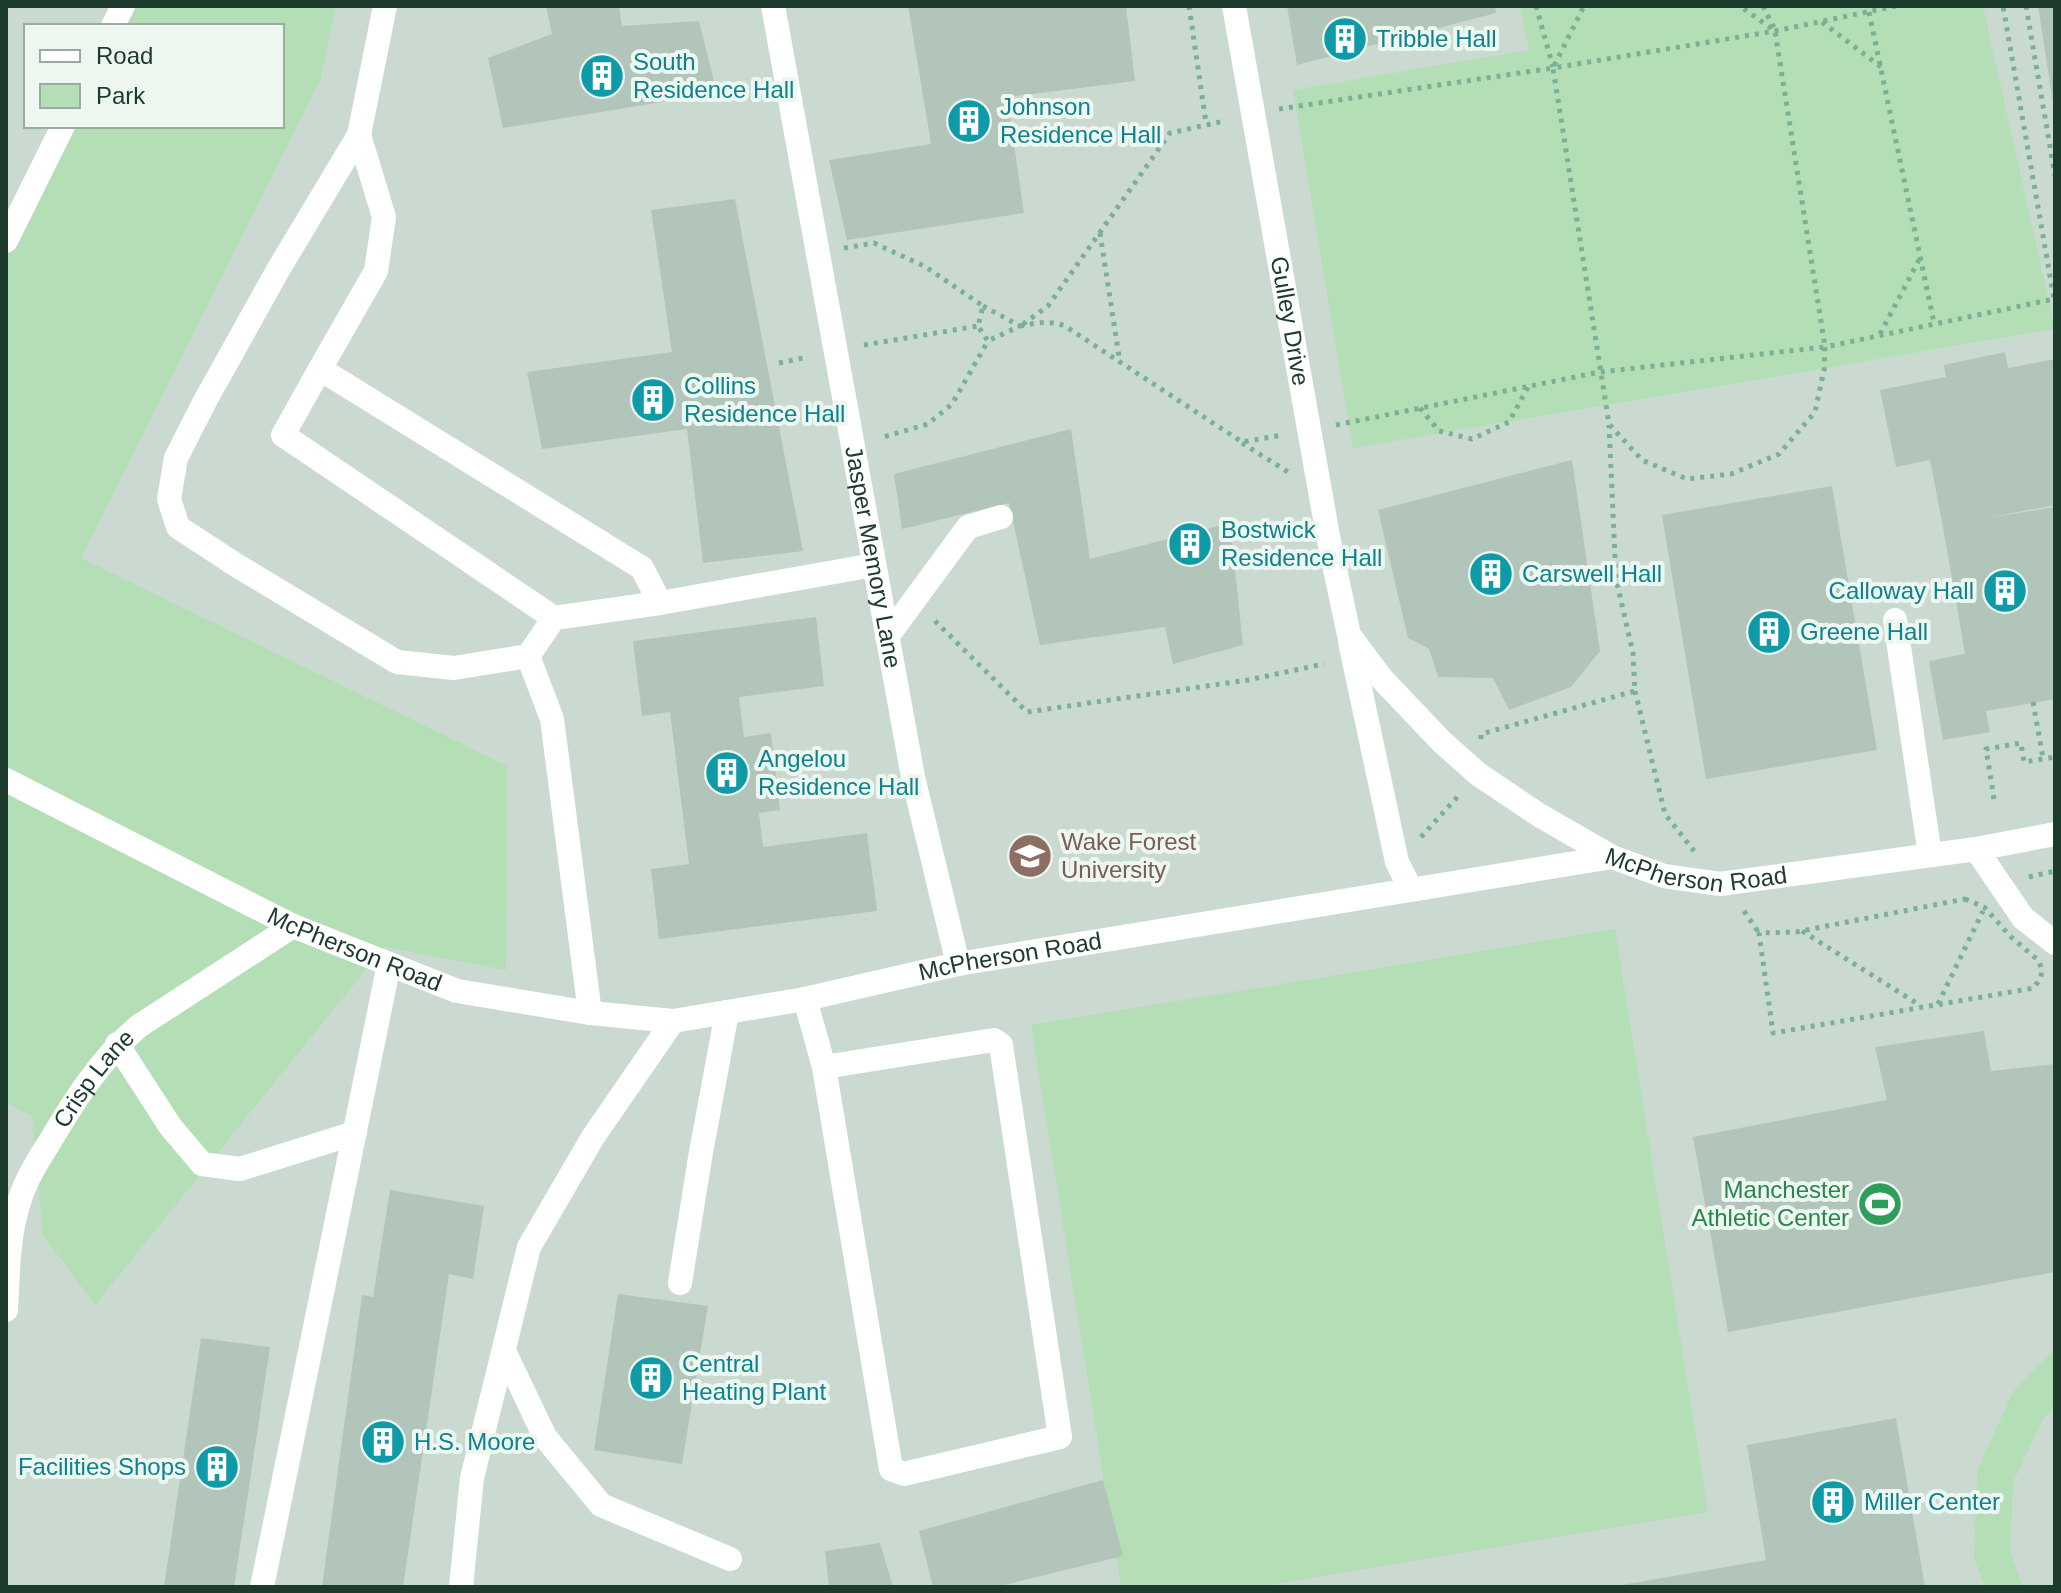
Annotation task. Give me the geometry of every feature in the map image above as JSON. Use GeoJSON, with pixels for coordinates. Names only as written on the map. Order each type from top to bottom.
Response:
{"type":"FeatureCollection","features":[{"type":"Feature","properties":{"kind":"street"},"geometry":{"type":"LineString","coordinates":[[114,24],[123,6]]}},
{"type":"Feature","properties":{"kind":"street"},"geometry":{"type":"LineString","coordinates":[[385,6],[359,135],[278,270],[205,401],[176,458],[169,499],[178,527],[397,662],[454,668],[528,656],[554,618]]}},
{"type":"Feature","properties":{"kind":"street","name":"Jasper Memory Lane"},"geometry":{"type":"LineString","coordinates":[[773,6],[913,777],[958,964]]}},
{"type":"Feature","properties":{"kind":"street","name":"Gulley Drive"},"geometry":{"type":"LineString","coordinates":[[1234,6],[1320,492],[1397,862],[1410,888]]}},
{"type":"Feature","properties":{"kind":"street"},"geometry":{"type":"LineString","coordinates":[[6,241],[62,128]]}},
{"type":"Feature","properties":{"kind":"street"},"geometry":{"type":"LineString","coordinates":[[359,135],[384,217],[376,271],[283,435],[554,618],[660,603],[874,565]]}},
{"type":"Feature","properties":{"kind":"street"},"geometry":{"type":"LineString","coordinates":[[320,369],[642,568],[660,603]]}},
{"type":"Feature","properties":{"kind":"street"},"geometry":{"type":"LineString","coordinates":[[887,637],[968,527],[1001,517]]}},
{"type":"Feature","properties":{"kind":"street"},"geometry":{"type":"LineString","coordinates":[[1895,620],[1930,855]]}},
{"type":"Feature","properties":{"kind":"street","name":"Gulley Drive"},"geometry":{"type":"LineString","coordinates":[[1351,647],[1442,742],[1478,774],[1539,815],[1612,857]]}},
{"type":"Feature","properties":{"kind":"street"},"geometry":{"type":"LineString","coordinates":[[528,656],[552,719],[590,1013]]}},
{"type":"Feature","properties":{"kind":"street","name":"McPherson Road"},"geometry":{"type":"LineString","coordinates":[[6,780],[293,926],[457,991],[590,1013],[673,1021],[805,999],[958,964],[1612,857],[1664,876],[1720,884],[1976,849],[2055,834]]}},
{"type":"Feature","properties":{"kind":"street"},"geometry":{"type":"LineString","coordinates":[[1976,849],[2023,918],[2055,943]]}},
{"type":"Feature","properties":{"kind":"street","name":"Crisp Lane"},"geometry":{"type":"LineString","coordinates":[[6,1310],[13,1226],[20,1197],[31,1172],[75,1100],[117,1044],[139,1026],[293,926]]}},
{"type":"Feature","properties":{"kind":"street"},"geometry":{"type":"LineString","coordinates":[[262,1587],[389,964]]}},
{"type":"Feature","properties":{"kind":"street"},"geometry":{"type":"LineString","coordinates":[[805,999],[824,1067],[891,1469],[904,1474],[1054,1441],[1060,1437],[1001,1045],[994,1040],[824,1067]]}},
{"type":"Feature","properties":{"kind":"street"},"geometry":{"type":"LineString","coordinates":[[680,1283],[727,1012]]}},
{"type":"Feature","properties":{"kind":"street"},"geometry":{"type":"LineString","coordinates":[[461,1587],[472,1478],[529,1247],[593,1137],[673,1021]]}},
{"type":"Feature","properties":{"kind":"street"},"geometry":{"type":"LineString","coordinates":[[117,1044],[170,1126],[202,1164],[240,1169],[355,1133]]}},
{"type":"Feature","properties":{"kind":"street"},"geometry":{"type":"LineString","coordinates":[[504,1351],[545,1437],[601,1505],[730,1559]]}},
{"type":"Feature","properties":{"kind":"path"},"geometry":{"type":"LineString","coordinates":[[1189,6],[1206,123]]}},
{"type":"Feature","properties":{"kind":"path"},"geometry":{"type":"LineString","coordinates":[[1536,6],[1553,68],[1609,424],[1616,579],[1633,653],[1635,691],[1665,814],[1759,933],[1773,1033],[2034,988],[2041,977],[2038,960],[2011,937],[1984,907],[1965,899],[1801,931],[1759,933]]}},
{"type":"Feature","properties":{"kind":"path"},"geometry":{"type":"LineString","coordinates":[[1553,68],[1584,6]]}},
{"type":"Feature","properties":{"kind":"path"},"geometry":{"type":"LineString","coordinates":[[1740,6],[1775,31]]}},
{"type":"Feature","properties":{"kind":"path"},"geometry":{"type":"LineString","coordinates":[[1609,424],[1642,460],[1687,479],[1731,474],[1779,454],[1815,412],[1825,347],[1775,31],[1763,6]]}},
{"type":"Feature","properties":{"kind":"path"},"geometry":{"type":"LineString","coordinates":[[871,440],[928,424],[952,404],[988,341],[1020,326],[1048,306],[1170,133],[1275,110],[1775,31],[1896,6]]}},
{"type":"Feature","properties":{"kind":"path"},"geometry":{"type":"LineString","coordinates":[[1242,442],[1600,372],[1825,347],[2054,299],[2003,6]]}},
{"type":"Feature","properties":{"kind":"path"},"geometry":{"type":"LineString","coordinates":[[2026,6],[2055,176]]}},
{"type":"Feature","properties":{"kind":"path"},"geometry":{"type":"LineString","coordinates":[[1869,12],[1934,323]]}},
{"type":"Feature","properties":{"kind":"path"},"geometry":{"type":"LineString","coordinates":[[1821,22],[1881,67]]}},
{"type":"Feature","properties":{"kind":"path"},"geometry":{"type":"LineString","coordinates":[[1100,232],[1120,363]]}},
{"type":"Feature","properties":{"kind":"path"},"geometry":{"type":"LineString","coordinates":[[838,236],[842,248],[874,243],[926,267],[983,306],[1020,326],[1055,322],[1320,492]]}},
{"type":"Feature","properties":{"kind":"path"},"geometry":{"type":"LineString","coordinates":[[1879,335],[1920,258]]}},
{"type":"Feature","properties":{"kind":"path"},"geometry":{"type":"LineString","coordinates":[[983,306],[978,326],[988,341]]}},
{"type":"Feature","properties":{"kind":"path"},"geometry":{"type":"LineString","coordinates":[[779,363],[978,326]]}},
{"type":"Feature","properties":{"kind":"path"},"geometry":{"type":"LineString","coordinates":[[1420,408],[1439,431],[1472,439],[1509,422],[1528,386]]}},
{"type":"Feature","properties":{"kind":"path"},"geometry":{"type":"LineString","coordinates":[[914,600],[1027,712],[1248,680],[1351,647]]}},
{"type":"Feature","properties":{"kind":"path"},"geometry":{"type":"LineString","coordinates":[[1481,734],[1635,691]]}},
{"type":"Feature","properties":{"kind":"path"},"geometry":{"type":"LineString","coordinates":[[2033,702],[2043,758]]}},
{"type":"Feature","properties":{"kind":"path"},"geometry":{"type":"LineString","coordinates":[[1994,799],[1986,749],[2021,743],[2024,762],[2055,757]]}},
{"type":"Feature","properties":{"kind":"path"},"geometry":{"type":"LineString","coordinates":[[1397,862],[1478,774]]}},
{"type":"Feature","properties":{"kind":"path"},"geometry":{"type":"LineString","coordinates":[[1938,1004],[1984,907]]}},
{"type":"Feature","properties":{"kind":"path"},"geometry":{"type":"LineString","coordinates":[[1801,931],[1921,1006]]}},
{"type":"Feature","properties":{"kind":"shaded area","name":"Wake Forest University"},"geometry":{"type":"Polygon","coordinates":[[[6,6],[2055,6],[2055,1587],[6,1587],[6,6]]]}},
{"type":"Feature","properties":{"kind":"green space"},"geometry":{"type":"Polygon","coordinates":[[[123,6],[336,6],[321,78],[81,558],[507,766],[506,970],[384,947],[95,1305],[43,1235],[32,1116],[6,1103],[6,241],[62,128],[284,128],[284,24],[114,24],[123,6]]]}},
{"type":"Feature","properties":{"kind":"green space"},"geometry":{"type":"Polygon","coordinates":[[[1520,6],[1983,6],[2055,329],[1353,448],[1293,90],[1529,50],[1520,6]]]}},
{"type":"Feature","properties":{"kind":"green space"},"geometry":{"type":"Polygon","coordinates":[[[1615,929],[1708,1512],[1256,1587],[1121,1587],[1031,1025],[1615,929]]]}},
{"type":"Feature","properties":{"kind":"green space"},"geometry":{"type":"Polygon","coordinates":[[[2055,1348],[2055,1408],[2043,1419],[2013,1482],[2010,1552],[2023,1587],[1985,1587],[1974,1558],[1977,1471],[2013,1392],[2055,1348]]]}},
{"type":"Feature","properties":{"kind":"building","name":"South Residence Hall"},"geometry":{"type":"Polygon","coordinates":[[[546,6],[619,6],[622,26],[699,21],[717,93],[503,128],[488,58],[552,34],[546,6]]]}},
{"type":"Feature","properties":{"kind":"building","name":"Johnson Residence Hall"},"geometry":{"type":"Polygon","coordinates":[[[908,6],[1126,6],[1135,81],[1007,97],[1024,213],[847,240],[829,160],[931,144],[908,6]]]}},
{"type":"Feature","properties":{"kind":"building","name":"Tribble Hall"},"geometry":{"type":"Polygon","coordinates":[[[1287,6],[1495,6],[1496,13],[1297,65],[1287,6]]]}},
{"type":"Feature","properties":{"kind":"building"},"geometry":{"type":"Polygon","coordinates":[[[2038,6],[2055,6],[2053,103],[2038,6]]]}},
{"type":"Feature","properties":{"kind":"building","name":"Collins Residence Hall"},"geometry":{"type":"Polygon","coordinates":[[[735,199],[803,551],[703,563],[687,429],[542,449],[527,372],[672,352],[651,210],[735,199]]]}},
{"type":"Feature","properties":{"kind":"building"},"geometry":{"type":"Polygon","coordinates":[[[2005,352],[2008,368],[2055,359],[2055,505],[1987,518],[2055,507],[2055,699],[1986,711],[1990,732],[1943,740],[1929,661],[1965,654],[1943,527],[1930,460],[1896,467],[1880,390],[1946,377],[1944,365],[2005,352]]]}},
{"type":"Feature","properties":{"kind":"building","name":"Bostwick Residence Hall"},"geometry":{"type":"Polygon","coordinates":[[[1071,429],[1090,559],[1230,523],[1243,645],[1173,664],[1165,627],[1040,645],[1009,503],[902,529],[894,474],[1071,429]]]}},
{"type":"Feature","properties":{"kind":"building","name":"Carswell Hall"},"geometry":{"type":"Polygon","coordinates":[[[1572,460],[1600,651],[1571,687],[1509,710],[1493,678],[1438,677],[1429,649],[1408,638],[1378,510],[1572,460]]]}},
{"type":"Feature","properties":{"kind":"building","name":"Greene Hall"},"geometry":{"type":"Polygon","coordinates":[[[1832,486],[1877,750],[1706,779],[1662,515],[1832,486]]]}},
{"type":"Feature","properties":{"kind":"building","name":"Angelou Residence Hall"},"geometry":{"type":"Polygon","coordinates":[[[816,617],[824,686],[739,697],[744,737],[771,733],[780,810],[759,813],[763,847],[867,833],[877,911],[659,939],[651,869],[689,864],[670,712],[642,716],[633,641],[816,617]]]}},
{"type":"Feature","properties":{"kind":"building","name":"Manchester Athletic Center"},"geometry":{"type":"Polygon","coordinates":[[[1984,1031],[1991,1071],[2055,1064],[2055,1272],[1728,1332],[1693,1137],[1887,1100],[1875,1047],[1984,1031]]]}},
{"type":"Feature","properties":{"kind":"building","name":"H.S. Moore"},"geometry":{"type":"Polygon","coordinates":[[[390,1190],[484,1206],[473,1279],[449,1274],[403,1587],[322,1587],[362,1295],[373,1297],[390,1190]]]}},
{"type":"Feature","properties":{"kind":"building","name":"Central Heating Plant"},"geometry":{"type":"Polygon","coordinates":[[[618,1294],[708,1306],[682,1464],[594,1450],[618,1294]]]}},
{"type":"Feature","properties":{"kind":"building","name":"Facilities Shops"},"geometry":{"type":"Polygon","coordinates":[[[201,1338],[270,1347],[234,1587],[164,1587],[201,1338]]]}},
{"type":"Feature","properties":{"kind":"building","name":"Miller Center"},"geometry":{"type":"Polygon","coordinates":[[[1896,1418],[1925,1587],[1610,1587],[1766,1560],[1747,1445],[1896,1418]]]}},
{"type":"Feature","properties":{"kind":"building"},"geometry":{"type":"Polygon","coordinates":[[[1103,1480],[1123,1556],[996,1587],[933,1587],[919,1531],[1103,1480]]]}},
{"type":"Feature","properties":{"kind":"building"},"geometry":{"type":"Polygon","coordinates":[[[880,1543],[893,1587],[829,1587],[825,1551],[880,1543]]]}},
{"type":"Feature","properties":{"kind":"place","name":"Tribble Hall"},"geometry":{"type":"Point","coordinates":[1345,39]}},
{"type":"Feature","properties":{"kind":"place","name":"South Residence Hall"},"geometry":{"type":"Point","coordinates":[602,76]}},
{"type":"Feature","properties":{"kind":"place","name":"Johnson Residence Hall"},"geometry":{"type":"Point","coordinates":[969,121]}},
{"type":"Feature","properties":{"kind":"place","name":"Collins Residence Hall"},"geometry":{"type":"Point","coordinates":[653,400]}},
{"type":"Feature","properties":{"kind":"place","name":"Bostwick Residence Hall"},"geometry":{"type":"Point","coordinates":[1190,544]}},
{"type":"Feature","properties":{"kind":"place","name":"Carswell Hall"},"geometry":{"type":"Point","coordinates":[1491,574]}},
{"type":"Feature","properties":{"kind":"place","name":"Calloway Hall"},"geometry":{"type":"Point","coordinates":[2005,591]}},
{"type":"Feature","properties":{"kind":"place","name":"Greene Hall"},"geometry":{"type":"Point","coordinates":[1769,632]}},
{"type":"Feature","properties":{"kind":"place","name":"Angelou Residence Hall"},"geometry":{"type":"Point","coordinates":[727,773]}},
{"type":"Feature","properties":{"kind":"place","name":"Wake Forest University"},"geometry":{"type":"Point","coordinates":[1030,856]}},
{"type":"Feature","properties":{"kind":"place","name":"Manchester Athletic Center"},"geometry":{"type":"Point","coordinates":[1880,1204]}},
{"type":"Feature","properties":{"kind":"place","name":"Central Heating Plant"},"geometry":{"type":"Point","coordinates":[651,1378]}},
{"type":"Feature","properties":{"kind":"place","name":"H.S. Moore"},"geometry":{"type":"Point","coordinates":[383,1442]}},
{"type":"Feature","properties":{"kind":"place","name":"Facilities Shops"},"geometry":{"type":"Point","coordinates":[217,1467]}},
{"type":"Feature","properties":{"kind":"place","name":"Miller Center"},"geometry":{"type":"Point","coordinates":[1833,1502]}}]}
